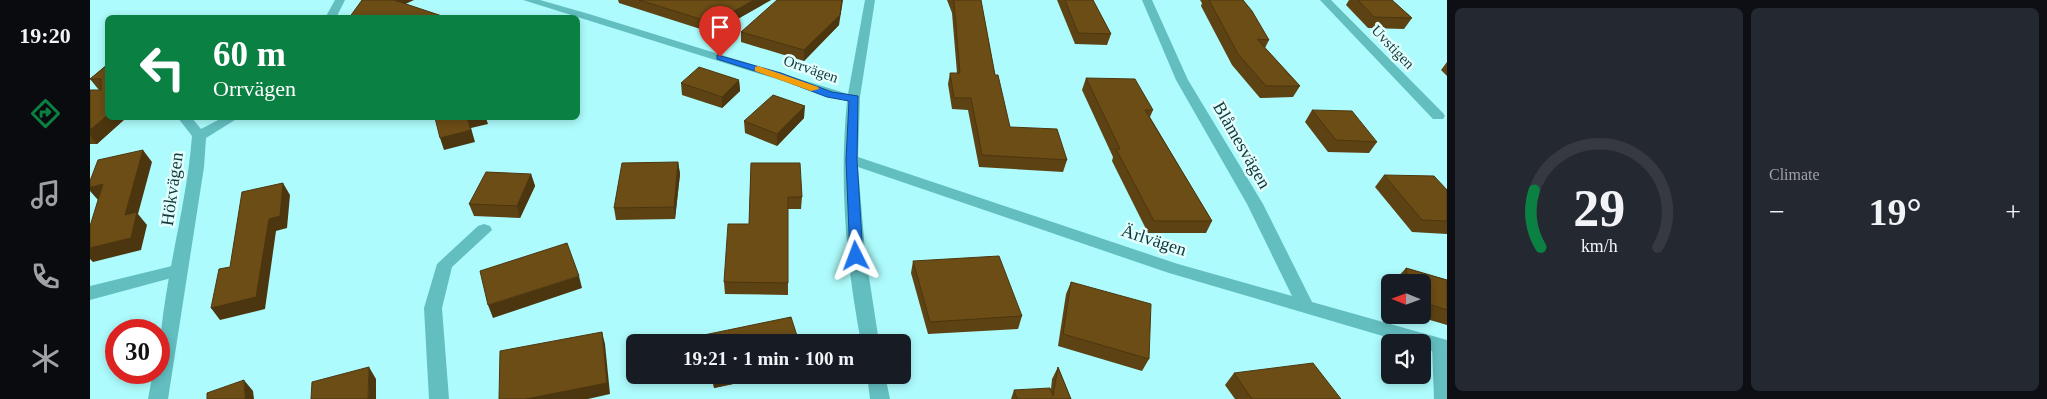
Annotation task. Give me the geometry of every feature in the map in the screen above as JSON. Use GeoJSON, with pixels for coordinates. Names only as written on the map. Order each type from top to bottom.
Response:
{"type":"FeatureCollection","features":[{"type":"Feature","properties":{"kind":"street"},"geometry":{"type":"LineString","coordinates":[[332,15],[340,0]]}},
{"type":"Feature","properties":{"kind":"street","name":"Orrvägen"},"geometry":{"type":"LineString","coordinates":[[528,0],[768,72],[830,95],[854,98]]}},
{"type":"Feature","properties":{"kind":"street"},"geometry":{"type":"LineString","coordinates":[[869,334],[856,256],[852,160],[854,98],[870,0]]}},
{"type":"Feature","properties":{"kind":"street","name":"Blåmesvägen"},"geometry":{"type":"LineString","coordinates":[[1147,0],[1182,80],[1255,204],[1307,309]]}},
{"type":"Feature","properties":{"kind":"street","name":"Uvstigen"},"geometry":{"type":"LineString","coordinates":[[1324,0],[1438,116]]}},
{"type":"Feature","properties":{"kind":"street","name":"Hökvägen"},"geometry":{"type":"LineString","coordinates":[[158,399],[197,167],[200,136],[187,120]]}},
{"type":"Feature","properties":{"kind":"street"},"geometry":{"type":"LineString","coordinates":[[200,136],[228,120]]}},
{"type":"Feature","properties":{"kind":"street","name":"Ärlvägen"},"geometry":{"type":"LineString","coordinates":[[852,160],[1166,266],[1307,309],[1444,347]]}},
{"type":"Feature","properties":{"kind":"street"},"geometry":{"type":"LineString","coordinates":[[439,399],[433,308],[435,299],[445,264],[484,230]]}},
{"type":"Feature","properties":{"kind":"street"},"geometry":{"type":"LineString","coordinates":[[90,293],[180,270]]}},
{"type":"Feature","properties":{"kind":"street"},"geometry":{"type":"LineString","coordinates":[[1444,347],[1444,399]]}},
{"type":"Feature","properties":{"kind":"street"},"geometry":{"type":"LineString","coordinates":[[878,384],[880,399]]}},
{"type":"Feature","properties":{"kind":"building"},"geometry":{"type":"Polygon","coordinates":[[[362,0],[394,0],[439,15],[351,15],[362,0]]]}},
{"type":"Feature","properties":{"kind":"building"},"geometry":{"type":"Polygon","coordinates":[[[639,0],[754,0],[713,23],[639,0]]]}},
{"type":"Feature","properties":{"kind":"building"},"geometry":{"type":"Polygon","coordinates":[[[777,0],[842,0],[840,15],[804,50],[741,32],[777,0]]]}},
{"type":"Feature","properties":{"kind":"building"},"geometry":{"type":"Polygon","coordinates":[[[953,0],[981,0],[995,75],[998,75],[1010,127],[1057,129],[1067,160],[982,155],[971,98],[954,98],[950,73],[960,73],[953,0]]]}},
{"type":"Feature","properties":{"kind":"building"},"geometry":{"type":"Polygon","coordinates":[[[1065,0],[1093,0],[1111,34],[1078,33],[1065,0]]]}},
{"type":"Feature","properties":{"kind":"building"},"geometry":{"type":"Polygon","coordinates":[[[1209,0],[1243,0],[1252,11],[1269,40],[1257,39],[1300,86],[1266,86],[1238,54],[1209,0]]]}},
{"type":"Feature","properties":{"kind":"building"},"geometry":{"type":"Polygon","coordinates":[[[1358,0],[1392,0],[1412,18],[1374,17],[1358,0]]]}},
{"type":"Feature","properties":{"kind":"building"},"geometry":{"type":"Polygon","coordinates":[[[105,66],[105,118],[90,130],[90,90],[101,90],[101,79],[90,79],[105,66]]]}},
{"type":"Feature","properties":{"kind":"building"},"geometry":{"type":"Polygon","coordinates":[[[699,67],[739,80],[722,97],[681,83],[699,67]]]}},
{"type":"Feature","properties":{"kind":"building"},"geometry":{"type":"Polygon","coordinates":[[[1086,78],[1135,79],[1153,110],[1145,110],[1212,221],[1154,221],[1116,149],[1120,149],[1086,78]]]}},
{"type":"Feature","properties":{"kind":"building"},"geometry":{"type":"Polygon","coordinates":[[[773,95],[805,106],[777,134],[744,121],[773,95]]]}},
{"type":"Feature","properties":{"kind":"building"},"geometry":{"type":"Polygon","coordinates":[[[1312,110],[1352,111],[1377,142],[1336,140],[1312,110]]]}},
{"type":"Feature","properties":{"kind":"building"},"geometry":{"type":"Polygon","coordinates":[[[436,120],[468,120],[471,130],[440,138],[436,120]]]}},
{"type":"Feature","properties":{"kind":"building"},"geometry":{"type":"Polygon","coordinates":[[[143,150],[125,215],[137,212],[131,238],[90,248],[90,226],[103,184],[90,187],[90,181],[98,160],[143,150]]]}},
{"type":"Feature","properties":{"kind":"building"},"geometry":{"type":"Polygon","coordinates":[[[678,162],[674,207],[614,208],[622,163],[678,162]]]}},
{"type":"Feature","properties":{"kind":"building"},"geometry":{"type":"Polygon","coordinates":[[[751,163],[800,163],[802,197],[788,197],[788,283],[724,282],[728,224],[749,224],[751,163]]]}},
{"type":"Feature","properties":{"kind":"building"},"geometry":{"type":"Polygon","coordinates":[[[486,172],[531,174],[517,206],[469,204],[486,172]]]}},
{"type":"Feature","properties":{"kind":"building"},"geometry":{"type":"Polygon","coordinates":[[[1384,175],[1434,176],[1447,190],[1447,221],[1422,220],[1384,175]]]}},
{"type":"Feature","properties":{"kind":"building"},"geometry":{"type":"Polygon","coordinates":[[[283,183],[280,216],[269,219],[256,297],[211,308],[219,269],[230,267],[242,192],[283,183]]]}},
{"type":"Feature","properties":{"kind":"building"},"geometry":{"type":"Polygon","coordinates":[[[567,243],[579,276],[488,305],[480,271],[567,243]]]}},
{"type":"Feature","properties":{"kind":"building"},"geometry":{"type":"Polygon","coordinates":[[[999,256],[1022,316],[930,322],[913,261],[999,256]]]}},
{"type":"Feature","properties":{"kind":"building"},"geometry":{"type":"Polygon","coordinates":[[[1406,268],[1426,274],[1407,274],[1406,268]]]}},
{"type":"Feature","properties":{"kind":"building"},"geometry":{"type":"Polygon","coordinates":[[[1431,275],[1447,280],[1447,310],[1431,305],[1431,275]]]}},
{"type":"Feature","properties":{"kind":"building"},"geometry":{"type":"Polygon","coordinates":[[[1071,282],[1151,304],[1149,359],[1063,334],[1071,282]]]}},
{"type":"Feature","properties":{"kind":"building"},"geometry":{"type":"Polygon","coordinates":[[[791,317],[796,334],[709,334],[791,317]]]}},
{"type":"Feature","properties":{"kind":"building"},"geometry":{"type":"Polygon","coordinates":[[[602,332],[607,383],[526,399],[499,399],[500,351],[602,332]]]}},
{"type":"Feature","properties":{"kind":"building"},"geometry":{"type":"Polygon","coordinates":[[[1313,363],[1341,399],[1252,399],[1234,373],[1313,363]]]}},
{"type":"Feature","properties":{"kind":"building"},"geometry":{"type":"Polygon","coordinates":[[[369,367],[368,399],[311,399],[312,382],[369,367]]]}},
{"type":"Feature","properties":{"kind":"building"},"geometry":{"type":"Polygon","coordinates":[[[1058,367],[1071,399],[1017,399],[1014,390],[1050,388],[1053,396],[1058,367]]]}},
{"type":"Feature","properties":{"kind":"building"},"geometry":{"type":"Polygon","coordinates":[[[244,380],[245,399],[207,399],[207,393],[244,380]]]}},
{"type":"Feature","properties":{"kind":"slow traffic"},"geometry":{"type":"LineString","coordinates":[[758,69],[815,89]]}},
{"type":"Feature","properties":{"kind":"route"},"geometry":{"type":"LineString","coordinates":[[720,57],[777,75],[830,95],[854,98],[852,160],[856,256]]}}]}
